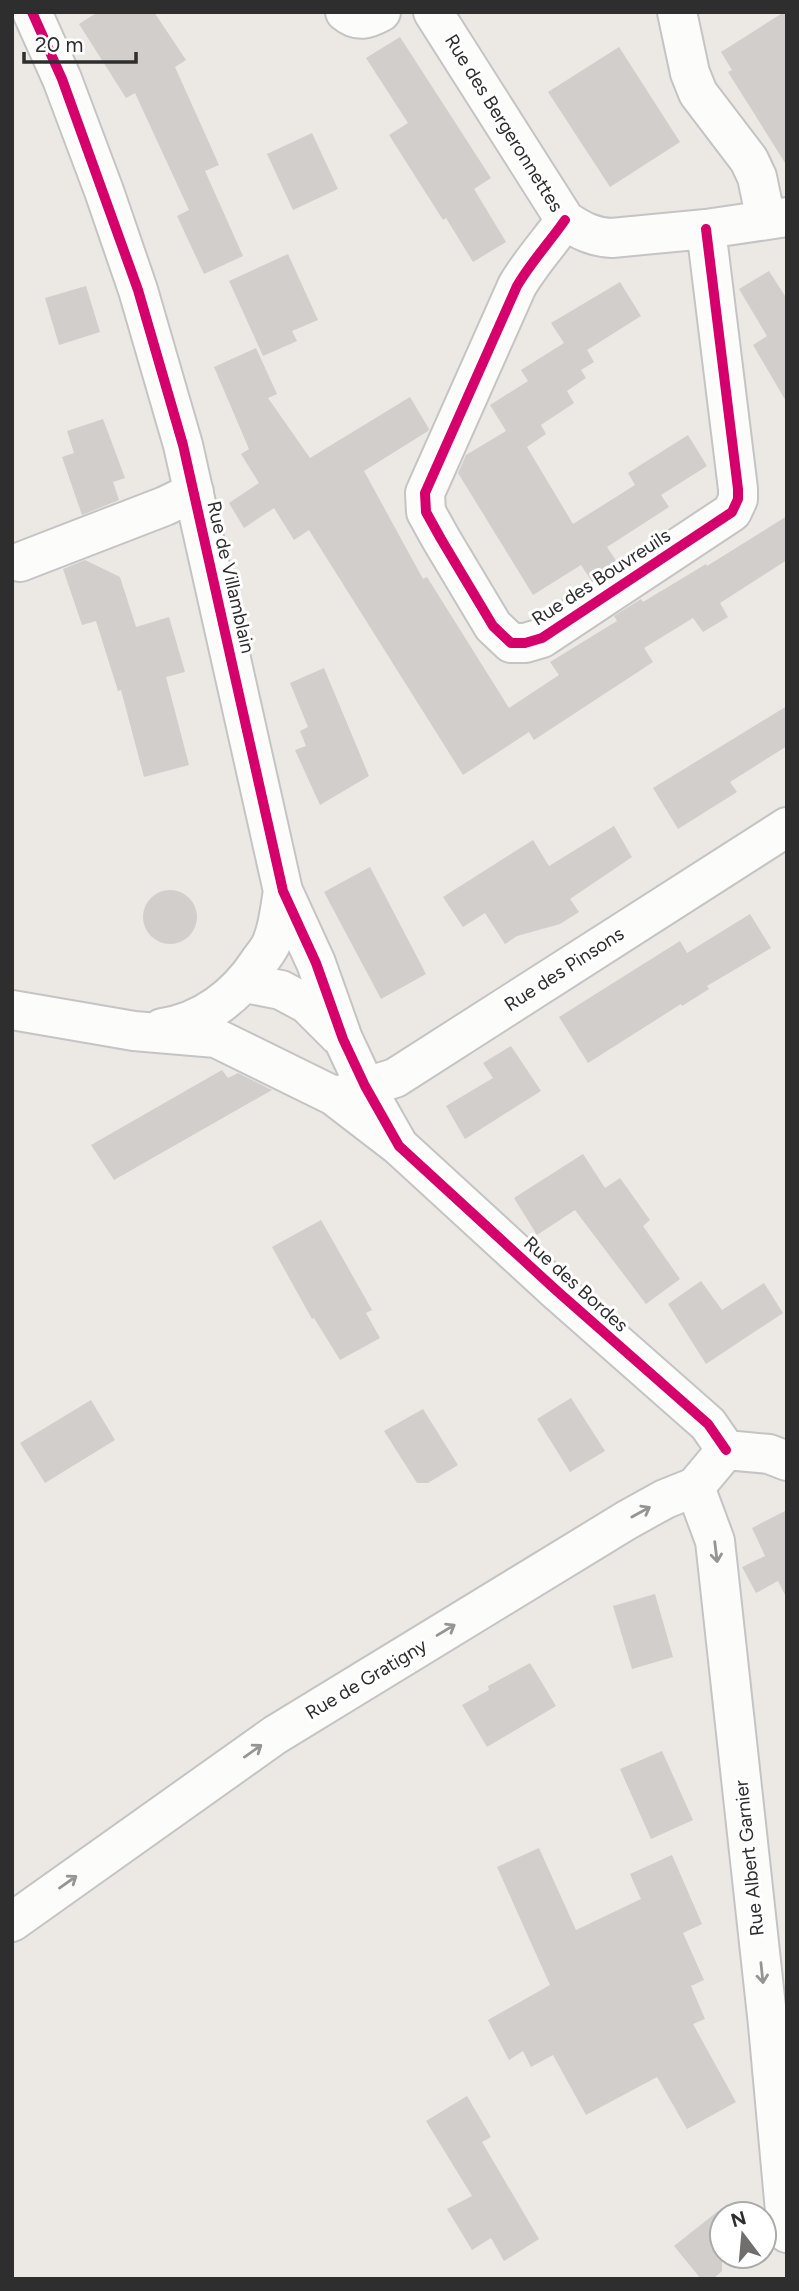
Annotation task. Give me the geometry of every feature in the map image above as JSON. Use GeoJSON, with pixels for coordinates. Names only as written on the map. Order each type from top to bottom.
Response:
{"type":"FeatureCollection","features":[{"type":"Feature","properties":{"kind":"street","name":"Rue de Villamblain"},"geometry":{"type":"LineString","coordinates":[[32,12],[62,79],[104,191],[138,290],[183,445],[283,891],[316,963],[343,1040],[350,1091],[399,1146]]}},
{"type":"Feature","properties":{"kind":"street"},"geometry":{"type":"LineString","coordinates":[[345,12],[356,19],[369,19],[382,12]]}},
{"type":"Feature","properties":{"kind":"street","name":"Rue des Bergeronnettes"},"geometry":{"type":"LineString","coordinates":[[433,12],[565,220],[584,232],[597,238],[612,238],[706,229],[776,218]]}},
{"type":"Feature","properties":{"kind":"street"},"geometry":{"type":"LineString","coordinates":[[677,12],[690,73],[698,93],[749,160],[776,218]]}},
{"type":"Feature","properties":{"kind":"street","name":"Rue des Bouvreuils"},"geometry":{"type":"LineString","coordinates":[[565,220],[551,241],[531,262],[517,286],[425,493],[426,512],[441,539],[493,626],[511,643],[525,643],[542,638],[733,512],[738,499],[738,489],[706,229]]}},
{"type":"Feature","properties":{"kind":"street"},"geometry":{"type":"LineString","coordinates":[[20,562],[165,506],[194,492]]}},
{"type":"Feature","properties":{"kind":"street","name":"Rue des Pinsons"},"geometry":{"type":"LineString","coordinates":[[350,1091],[395,1078],[787,827]]}},
{"type":"Feature","properties":{"kind":"street"},"geometry":{"type":"LineString","coordinates":[[134,1031],[177,1026],[225,1001],[245,983],[273,941],[283,891]]}},
{"type":"Feature","properties":{"kind":"street"},"geometry":{"type":"LineString","coordinates":[[245,983],[281,990],[307,1004],[343,1040]]}},
{"type":"Feature","properties":{"kind":"street"},"geometry":{"type":"LineString","coordinates":[[12,1010],[134,1031],[216,1038],[350,1091]]}},
{"type":"Feature","properties":{"kind":"street","name":"Rue des Bordes"},"geometry":{"type":"LineString","coordinates":[[399,1146],[557,1291],[708,1424],[726,1450]]}},
{"type":"Feature","properties":{"kind":"street"},"geometry":{"type":"LineString","coordinates":[[726,1450],[769,1454],[787,1461]]}},
{"type":"Feature","properties":{"kind":"street","name":"Rue de Gratigny"},"geometry":{"type":"LineString","coordinates":[[12,1922],[275,1735],[627,1520],[665,1499],[695,1487],[726,1450]]}},
{"type":"Feature","properties":{"kind":"street","name":"Rue Albert Garnier"},"geometry":{"type":"LineString","coordinates":[[695,1487],[715,1541],[768,2025],[787,2233]]}},
{"type":"Feature","properties":{"kind":"building"},"geometry":{"type":"Polygon","coordinates":[[[98,12],[154,12],[186,60],[175,67],[219,165],[205,171],[243,256],[204,274],[177,216],[189,210],[135,93],[126,98],[79,24],[98,12]]]}},
{"type":"Feature","properties":{"kind":"building"},"geometry":{"type":"Polygon","coordinates":[[[787,12],[787,166],[728,72],[732,70],[721,52],[787,12]]]}},
{"type":"Feature","properties":{"kind":"building"},"geometry":{"type":"Polygon","coordinates":[[[400,37],[491,178],[474,189],[506,242],[473,262],[389,135],[408,123],[366,58],[400,37]]]}},
{"type":"Feature","properties":{"kind":"building"},"geometry":{"type":"Polygon","coordinates":[[[619,47],[680,142],[610,187],[548,92],[619,47]]]}},
{"type":"Feature","properties":{"kind":"building"},"geometry":{"type":"Polygon","coordinates":[[[312,133],[338,189],[293,210],[267,154],[312,133]]]}},
{"type":"Feature","properties":{"kind":"building"},"geometry":{"type":"Polygon","coordinates":[[[288,254],[318,320],[292,331],[297,341],[263,356],[229,281],[288,254]]]}},
{"type":"Feature","properties":{"kind":"building"},"geometry":{"type":"Polygon","coordinates":[[[769,271],[787,299],[787,403],[753,345],[767,336],[739,289],[769,271]]]}},
{"type":"Feature","properties":{"kind":"building"},"geometry":{"type":"Polygon","coordinates":[[[620,282],[641,316],[587,350],[594,362],[581,370],[586,378],[567,391],[574,403],[541,425],[546,434],[527,447],[573,524],[635,485],[628,473],[688,435],[707,466],[661,495],[669,507],[607,547],[617,562],[591,580],[581,565],[533,595],[458,473],[466,455],[506,431],[490,405],[528,381],[521,370],[564,343],[551,323],[620,282]]]}},
{"type":"Feature","properties":{"kind":"building"},"geometry":{"type":"Polygon","coordinates":[[[86,286],[100,332],[59,345],[45,298],[86,286]]]}},
{"type":"Feature","properties":{"kind":"building"},"geometry":{"type":"Polygon","coordinates":[[[256,348],[277,394],[268,398],[310,458],[410,397],[428,431],[364,471],[423,579],[427,577],[509,708],[559,675],[550,662],[617,621],[614,616],[706,564],[707,566],[787,516],[787,560],[720,603],[728,617],[703,632],[693,618],[644,648],[653,662],[534,740],[529,732],[463,775],[309,530],[294,540],[274,508],[244,528],[229,503],[259,483],[241,454],[249,449],[214,367],[256,348]]]}},
{"type":"Feature","properties":{"kind":"building"},"geometry":{"type":"Polygon","coordinates":[[[103,419],[125,478],[113,482],[119,500],[82,515],[62,457],[74,453],[67,431],[103,419]]]}},
{"type":"Feature","properties":{"kind":"building"},"geometry":{"type":"Polygon","coordinates":[[[85,560],[120,577],[136,627],[169,617],[185,672],[166,677],[189,765],[144,777],[121,690],[118,691],[96,621],[82,625],[63,569],[85,560]]]}},
{"type":"Feature","properties":{"kind":"building"},"geometry":{"type":"Polygon","coordinates":[[[324,668],[369,776],[320,805],[295,750],[306,746],[300,731],[308,727],[290,683],[324,668]]]}},
{"type":"Feature","properties":{"kind":"building"},"geometry":{"type":"Polygon","coordinates":[[[787,706],[787,746],[730,782],[737,792],[678,829],[653,788],[787,706]]]}},
{"type":"Feature","properties":{"kind":"building"},"geometry":{"type":"Polygon","coordinates":[[[614,826],[632,857],[570,899],[579,912],[560,924],[517,936],[505,944],[485,913],[463,927],[443,897],[533,840],[549,866],[614,826]]]}},
{"type":"Feature","properties":{"kind":"building"},"geometry":{"type":"Polygon","coordinates":[[[370,867],[426,974],[381,999],[324,892],[370,867]]]}},
{"type":"Feature","properties":{"kind":"building"},"geometry":{"type":"Polygon","coordinates":[[[170,890],[189,898],[197,917],[189,936],[170,944],[151,936],[143,917],[151,898],[170,890]]]}},
{"type":"Feature","properties":{"kind":"building"},"geometry":{"type":"Polygon","coordinates":[[[750,914],[771,948],[588,1063],[559,1017],[680,941],[687,953],[750,914]]]}},
{"type":"Feature","properties":{"kind":"building"},"geometry":{"type":"Polygon","coordinates":[[[511,1046],[541,1091],[465,1139],[446,1106],[493,1078],[483,1063],[511,1046]]]}},
{"type":"Feature","properties":{"kind":"building"},"geometry":{"type":"Polygon","coordinates":[[[222,1070],[228,1078],[238,1073],[272,1090],[114,1180],[91,1145],[222,1070]]]}},
{"type":"Feature","properties":{"kind":"building"},"geometry":{"type":"Polygon","coordinates":[[[583,1154],[605,1188],[620,1178],[650,1220],[643,1226],[680,1279],[646,1304],[575,1210],[537,1235],[514,1198],[583,1154]]]}},
{"type":"Feature","properties":{"kind":"building"},"geometry":{"type":"Polygon","coordinates":[[[321,1220],[372,1310],[366,1313],[380,1338],[340,1360],[314,1318],[312,1319],[272,1247],[321,1220]]]}},
{"type":"Feature","properties":{"kind":"building"},"geometry":{"type":"Polygon","coordinates":[[[701,1281],[722,1310],[764,1283],[783,1313],[706,1364],[668,1304],[701,1281]]]}},
{"type":"Feature","properties":{"kind":"building"},"geometry":{"type":"Polygon","coordinates":[[[571,1398],[605,1451],[570,1472],[537,1419],[571,1398]]]}},
{"type":"Feature","properties":{"kind":"building"},"geometry":{"type":"Polygon","coordinates":[[[91,1400],[115,1440],[45,1483],[20,1443],[91,1400]]]}},
{"type":"Feature","properties":{"kind":"building"},"geometry":{"type":"Polygon","coordinates":[[[423,1409],[458,1465],[428,1483],[417,1483],[384,1431],[423,1409]]]}},
{"type":"Feature","properties":{"kind":"building"},"geometry":{"type":"Polygon","coordinates":[[[787,1510],[787,1599],[778,1581],[756,1593],[742,1567],[765,1556],[752,1528],[787,1510]]]}},
{"type":"Feature","properties":{"kind":"building"},"geometry":{"type":"Polygon","coordinates":[[[655,1594],[673,1657],[632,1669],[613,1606],[655,1594]]]}},
{"type":"Feature","properties":{"kind":"building"},"geometry":{"type":"Polygon","coordinates":[[[530,1663],[556,1706],[487,1747],[462,1705],[489,1690],[488,1686],[530,1663]]]}},
{"type":"Feature","properties":{"kind":"building"},"geometry":{"type":"Polygon","coordinates":[[[662,1751],[693,1820],[651,1839],[620,1769],[662,1751]]]}},
{"type":"Feature","properties":{"kind":"building"},"geometry":{"type":"Polygon","coordinates":[[[539,1848],[576,1930],[641,1899],[630,1874],[672,1855],[702,1924],[683,1933],[704,1980],[691,1986],[705,2019],[693,2024],[736,2102],[687,2129],[657,2077],[586,2115],[553,2055],[531,2067],[523,2051],[509,2060],[488,2020],[550,1985],[497,1867],[539,1848]]]}},
{"type":"Feature","properties":{"kind":"building"},"geometry":{"type":"Polygon","coordinates":[[[467,2096],[491,2137],[482,2142],[539,2239],[504,2261],[491,2238],[472,2250],[447,2209],[472,2196],[426,2121],[467,2096]]]}},
{"type":"Feature","properties":{"kind":"building"},"geometry":{"type":"Polygon","coordinates":[[[708,2219],[708,2270],[722,2271],[713,2279],[701,2279],[674,2246],[708,2219]]]}},
{"type":"Feature","properties":{"kind":"cycle path"},"geometry":{"type":"LineString","coordinates":[[32,12],[62,79],[138,290],[183,445],[283,891],[316,963],[343,1039],[365,1086],[399,1146],[557,1291],[708,1424],[726,1450]]}},
{"type":"Feature","properties":{"kind":"cycle path"},"geometry":{"type":"LineString","coordinates":[[565,220],[517,286],[425,493],[426,512],[441,539],[493,626],[511,643],[525,643],[542,638],[732,512],[738,499],[738,489],[706,229]]}}]}
